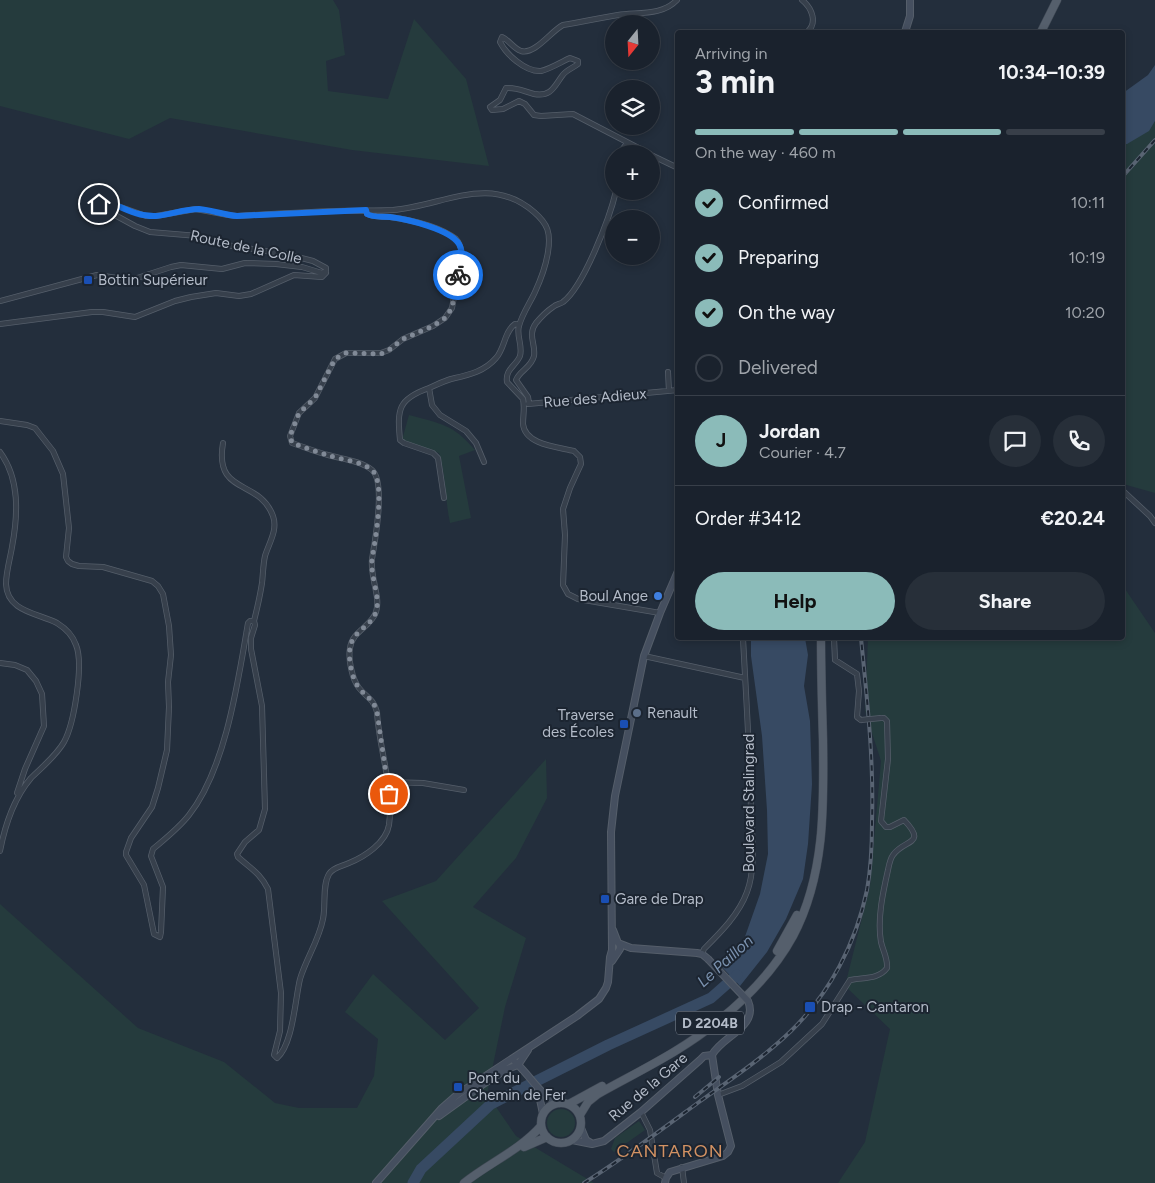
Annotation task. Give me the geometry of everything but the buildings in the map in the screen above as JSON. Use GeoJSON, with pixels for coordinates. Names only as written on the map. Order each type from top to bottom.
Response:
{"type":"FeatureCollection","features":[{"type":"Feature","properties":{"kind":"main road"},"geometry":{"type":"LineString","coordinates":[[1040,30],[1053,0]]}},
{"type":"Feature","properties":{"kind":"main road"},"geometry":{"type":"LineString","coordinates":[[1044,22],[1058,0]]}},
{"type":"Feature","properties":{"kind":"main road"},"geometry":{"type":"LineString","coordinates":[[795,925],[812,867],[819,812],[817,640]]}},
{"type":"Feature","properties":{"kind":"main road"},"geometry":{"type":"LineString","coordinates":[[795,925],[813,882],[821,840],[824,784],[821,640]]}},
{"type":"Feature","properties":{"kind":"main road","name":"D 2204B"},"geometry":{"type":"LineString","coordinates":[[569,1104],[674,1046],[715,1019],[743,994],[761,974],[795,925]]}},
{"type":"Feature","properties":{"kind":"main road","name":"D 2204B"},"geometry":{"type":"LineString","coordinates":[[580,1115],[588,1102],[598,1094],[678,1050],[728,1013],[764,976],[785,948],[795,925]]}},
{"type":"Feature","properties":{"kind":"main road"},"geometry":{"type":"LineString","coordinates":[[464,1183],[488,1165],[531,1138],[541,1126],[543,1112],[550,1106],[557,1102],[569,1104],[580,1115],[581,1128],[572,1140],[559,1143],[547,1137],[541,1126]]}},
{"type":"Feature","properties":{"kind":"main road"},"geometry":{"type":"LineString","coordinates":[[471,1183],[524,1147],[547,1137]]}},
{"type":"Feature","properties":{"kind":"street"},"geometry":{"type":"LineString","coordinates":[[631,145],[573,114],[534,115],[525,104],[519,101],[503,109],[492,110],[490,107],[500,100],[506,88],[516,87],[535,94],[548,93],[555,88],[562,76],[578,64],[578,61],[574,58],[570,58],[538,71],[518,62],[504,49],[500,42],[502,37],[522,51],[533,50],[557,28],[563,25],[619,15],[653,12],[666,8],[677,0]]}},
{"type":"Feature","properties":{"kind":"street"},"geometry":{"type":"LineString","coordinates":[[802,0],[811,11],[814,22],[810,30]]}},
{"type":"Feature","properties":{"kind":"street"},"geometry":{"type":"LineString","coordinates":[[906,30],[910,16],[910,0]]}},
{"type":"Feature","properties":{"kind":"street"},"geometry":{"type":"LineString","coordinates":[[660,159],[675,166]]}},
{"type":"Feature","properties":{"kind":"street"},"geometry":{"type":"LineString","coordinates":[[366,210],[409,208],[473,192],[484,192],[507,196],[525,204],[543,220],[549,233],[548,250],[540,280],[518,328],[520,354],[506,378],[509,385],[527,404]]}},
{"type":"Feature","properties":{"kind":"street","name":"Route de la Colle"},"geometry":{"type":"LineString","coordinates":[[0,301],[97,275],[131,280],[170,267],[181,266],[222,269],[245,263],[276,264],[326,272],[326,268],[320,264],[286,254],[226,245],[198,236],[150,232],[102,208],[98,202],[104,200],[146,216],[196,209],[237,216],[366,210]]}},
{"type":"Feature","properties":{"kind":"street"},"geometry":{"type":"LineString","coordinates":[[613,200],[602,234],[578,284],[563,302],[554,306],[535,324],[531,337],[534,354],[531,364],[516,380],[528,397],[523,425],[530,437],[539,442],[574,451],[578,453],[582,460],[563,509],[563,584],[565,590],[572,597],[578,599],[660,613]]}},
{"type":"Feature","properties":{"kind":"street"},"geometry":{"type":"LineString","coordinates":[[223,443],[221,461],[222,468],[226,474],[229,478],[261,498],[274,517],[274,528],[265,556],[262,585],[250,649],[262,706],[265,809],[259,830],[245,842],[237,854],[264,880],[268,889],[281,993],[280,1031],[274,1055],[277,1058],[281,1054],[294,1016],[300,981],[323,919],[329,874],[335,869],[366,855],[383,839],[389,827],[389,801],[377,712],[374,702],[358,686],[351,667],[350,655],[350,648],[355,635],[372,620],[378,606],[372,569],[379,496],[377,477],[371,470],[360,464],[292,443],[290,436],[299,413],[315,398],[335,359],[341,354],[381,354],[403,339],[433,326],[445,318],[452,308],[462,253],[460,245],[455,239],[439,230],[420,223],[390,217],[372,216],[367,214],[366,210]]}},
{"type":"Feature","properties":{"kind":"street"},"geometry":{"type":"LineString","coordinates":[[0,324],[92,312],[103,312],[135,318],[175,301],[216,293],[243,296],[294,275],[322,277],[326,272]]}},
{"type":"Feature","properties":{"kind":"street"},"geometry":{"type":"LineString","coordinates":[[444,498],[438,458],[432,453],[400,440],[399,410],[408,399],[429,388],[473,374],[489,365],[503,348],[511,328],[515,324],[519,325]]}},
{"type":"Feature","properties":{"kind":"street"},"geometry":{"type":"LineString","coordinates":[[668,372],[668,391]]}},
{"type":"Feature","properties":{"kind":"street"},"geometry":{"type":"LineString","coordinates":[[429,388],[432,405],[440,415],[466,431],[476,443],[484,462]]}},
{"type":"Feature","properties":{"kind":"street","name":"Rue des Adieux"},"geometry":{"type":"LineString","coordinates":[[527,404],[675,390]]}},
{"type":"Feature","properties":{"kind":"street"},"geometry":{"type":"LineString","coordinates":[[0,421],[35,428],[53,451],[63,474],[69,528],[66,557],[68,561],[79,566],[103,567],[152,581],[163,594],[169,626],[171,655],[168,682],[167,750],[152,806],[131,838],[126,852],[126,856],[144,885],[154,934],[157,936],[160,936],[161,932],[163,887],[151,852],[173,833],[190,814],[203,796],[215,770],[233,704],[248,623],[254,621]]}},
{"type":"Feature","properties":{"kind":"street"},"geometry":{"type":"LineString","coordinates":[[0,452],[10,468],[15,490],[16,520],[6,584],[9,597],[15,604],[56,623],[70,633],[77,646],[79,663],[75,707],[64,741],[19,795],[9,816],[0,851]]}},
{"type":"Feature","properties":{"kind":"street"},"geometry":{"type":"LineString","coordinates":[[1125,493],[1155,523]]}},
{"type":"Feature","properties":{"kind":"street"},"geometry":{"type":"LineString","coordinates":[[376,1183],[442,1108],[463,1090],[512,1060],[577,1016],[599,999],[606,988],[610,965],[617,947],[612,928],[611,832],[613,806],[644,656],[675,578]]}},
{"type":"Feature","properties":{"kind":"street","name":"Boulevard Stalingrad"},"geometry":{"type":"LineString","coordinates":[[702,954],[704,949],[737,910],[748,891],[752,870],[750,744],[743,640]]}},
{"type":"Feature","properties":{"kind":"street"},"geometry":{"type":"LineString","coordinates":[[718,1095],[742,1086],[781,1062],[822,1024],[837,997],[850,980],[862,980],[873,977],[883,973],[887,968],[881,943],[880,917],[888,870],[893,855],[912,842],[914,831],[904,820],[890,827],[886,827],[881,821],[888,759],[887,721],[884,718],[861,720],[857,717],[859,691],[857,674],[836,660],[834,640]]}},
{"type":"Feature","properties":{"kind":"street"},"geometry":{"type":"LineString","coordinates":[[644,656],[745,678]]}},
{"type":"Feature","properties":{"kind":"street"},"geometry":{"type":"LineString","coordinates":[[0,663],[27,670],[36,681],[42,694],[44,726],[17,793],[19,795]]}},
{"type":"Feature","properties":{"kind":"street"},"geometry":{"type":"LineString","coordinates":[[387,782],[423,783],[464,790]]}},
{"type":"Feature","properties":{"kind":"street"},"geometry":{"type":"LineString","coordinates":[[617,947],[702,954]]}},
{"type":"Feature","properties":{"kind":"street","name":"Rue de la Gare"},"geometry":{"type":"LineString","coordinates":[[592,1144],[604,1140],[641,1112],[704,1056],[712,1054],[716,1048],[748,1021],[750,1010],[748,1001],[702,954]]}},
{"type":"Feature","properties":{"kind":"street"},"geometry":{"type":"LineString","coordinates":[[428,1124],[494,1077],[518,1065],[529,1048]]}},
{"type":"Feature","properties":{"kind":"street"},"geometry":{"type":"LineString","coordinates":[[641,1112],[650,1130],[657,1173],[665,1180],[670,1172],[723,1156],[728,1152],[731,1146],[718,1095],[712,1054]]}},
{"type":"Feature","properties":{"kind":"street"},"geometry":{"type":"LineString","coordinates":[[512,1060],[526,1073],[538,1089],[557,1102]]}},
{"type":"Feature","properties":{"kind":"street"},"geometry":{"type":"LineString","coordinates":[[494,1077],[510,1072],[526,1073]]}},
{"type":"Feature","properties":{"kind":"street"},"geometry":{"type":"LineString","coordinates":[[538,1089],[543,1112]]}},
{"type":"Feature","properties":{"kind":"street"},"geometry":{"type":"LineString","coordinates":[[581,1128],[586,1140],[592,1144]]}},
{"type":"Feature","properties":{"kind":"street"},"geometry":{"type":"LineString","coordinates":[[572,1140],[592,1144]]}},
{"type":"Feature","properties":{"kind":"street"},"geometry":{"type":"LineString","coordinates":[[682,1167],[684,1183]]}},
{"type":"Feature","properties":{"kind":"green space"},"geometry":{"type":"Polygon","coordinates":[[[0,0],[333,0],[339,10],[345,55],[326,61],[328,91],[388,99],[414,19],[466,79],[489,166],[352,150],[170,118],[129,139],[0,106],[0,0]]]}},
{"type":"Feature","properties":{"kind":"green space"},"geometry":{"type":"Polygon","coordinates":[[[1155,122],[1155,493],[1125,485],[1125,128],[1155,122]]]}},
{"type":"Feature","properties":{"kind":"green space"},"geometry":{"type":"Polygon","coordinates":[[[409,415],[446,426],[460,435],[475,450],[459,456],[471,518],[450,523],[439,453],[402,440],[409,415]]]}},
{"type":"Feature","properties":{"kind":"green space"},"geometry":{"type":"Polygon","coordinates":[[[1125,589],[1155,633],[1155,1183],[838,1183],[865,1142],[890,1029],[845,986],[870,886],[881,761],[865,711],[868,640],[1125,640],[1125,589]]]}},
{"type":"Feature","properties":{"kind":"green space"},"geometry":{"type":"Polygon","coordinates":[[[546,759],[547,798],[516,858],[473,907],[526,938],[505,1007],[487,1094],[516,1136],[594,1183],[0,1183],[0,904],[138,1028],[224,1062],[275,1103],[299,1108],[357,1108],[374,1076],[378,1039],[345,1012],[373,974],[445,1040],[479,1008],[382,901],[436,881],[546,759]]]}},
{"type":"Feature","properties":{"kind":"green space"},"geometry":{"type":"Polygon","coordinates":[[[561,1109],[571,1113],[575,1123],[571,1133],[561,1137],[551,1133],[547,1123],[551,1113],[561,1109]]]}},
{"type":"Feature","properties":{"kind":"green space"},"geometry":{"type":"Polygon","coordinates":[[[639,1121],[645,1130],[614,1152],[611,1149],[615,1138],[639,1121]]]}},
{"type":"Feature","properties":{"kind":"water"},"geometry":{"type":"Polygon","coordinates":[[[1155,65],[1155,121],[1149,131],[1125,144],[1125,92],[1148,75],[1155,65]]]}},
{"type":"Feature","properties":{"kind":"water"},"geometry":{"type":"Polygon","coordinates":[[[751,640],[805,640],[808,655],[804,686],[810,721],[812,784],[808,844],[803,879],[786,919],[767,952],[740,986],[722,967],[741,948],[760,894],[768,854],[762,736],[751,656],[751,640]]]}},
{"type":"Feature","properties":{"kind":"waterway","name":"Le Paillon"},"geometry":{"type":"LineString","coordinates":[[413,1183],[421,1169],[491,1104],[608,1045],[711,998],[737,975]]}},
{"type":"Feature","properties":{"kind":"railway"},"geometry":{"type":"LineString","coordinates":[[1125,174],[1155,140]]}},
{"type":"Feature","properties":{"kind":"railway"},"geometry":{"type":"LineString","coordinates":[[584,1183],[642,1144],[769,1050],[805,1016],[840,966],[862,910],[867,890],[871,856],[871,753],[861,640]]}},
{"type":"Feature","properties":{"kind":"railway"},"geometry":{"type":"LineString","coordinates":[[695,1097],[719,1077]]}},
{"type":"Feature","properties":{"kind":"way so far"},"geometry":{"type":"LineString","coordinates":[[389,794],[377,712],[374,702],[358,686],[351,667],[350,655],[350,648],[355,635],[372,620],[378,606],[372,577],[379,496],[377,477],[371,470],[360,464],[292,443],[290,436],[299,413],[315,398],[335,359],[341,354],[346,353],[381,354],[403,339],[433,326],[445,318],[452,308],[458,275]]}},
{"type":"Feature","properties":{"kind":"place","name":"Bottin Supérieur"},"geometry":{"type":"Point","coordinates":[88,280]}},
{"type":"Feature","properties":{"kind":"place","name":"Boul Ange"},"geometry":{"type":"Point","coordinates":[658,596]}},
{"type":"Feature","properties":{"kind":"place","name":"Renault"},"geometry":{"type":"Point","coordinates":[637,713]}},
{"type":"Feature","properties":{"kind":"place","name":"Traverse des Écoles"},"geometry":{"type":"Point","coordinates":[624,724]}},
{"type":"Feature","properties":{"kind":"place","name":"Gare de Drap"},"geometry":{"type":"Point","coordinates":[605,899]}},
{"type":"Feature","properties":{"kind":"place","name":"Drap - Cantaron"},"geometry":{"type":"Point","coordinates":[810,1007]}},
{"type":"Feature","properties":{"kind":"place","name":"Pont du Chemin de Fer"},"geometry":{"type":"Point","coordinates":[458,1087]}},
{"type":"Feature","properties":{"kind":"district","name":"CANTARON"},"geometry":{"type":"Point","coordinates":[670,1151]}},
{"type":"Feature","properties":{"kind":"route"},"geometry":{"type":"LineString","coordinates":[[99,204],[99,201],[104,200],[146,216],[196,209],[237,216],[366,210],[367,214],[372,216],[390,217],[420,223],[439,230],[455,239],[460,245],[462,253],[458,275]]}}]}
